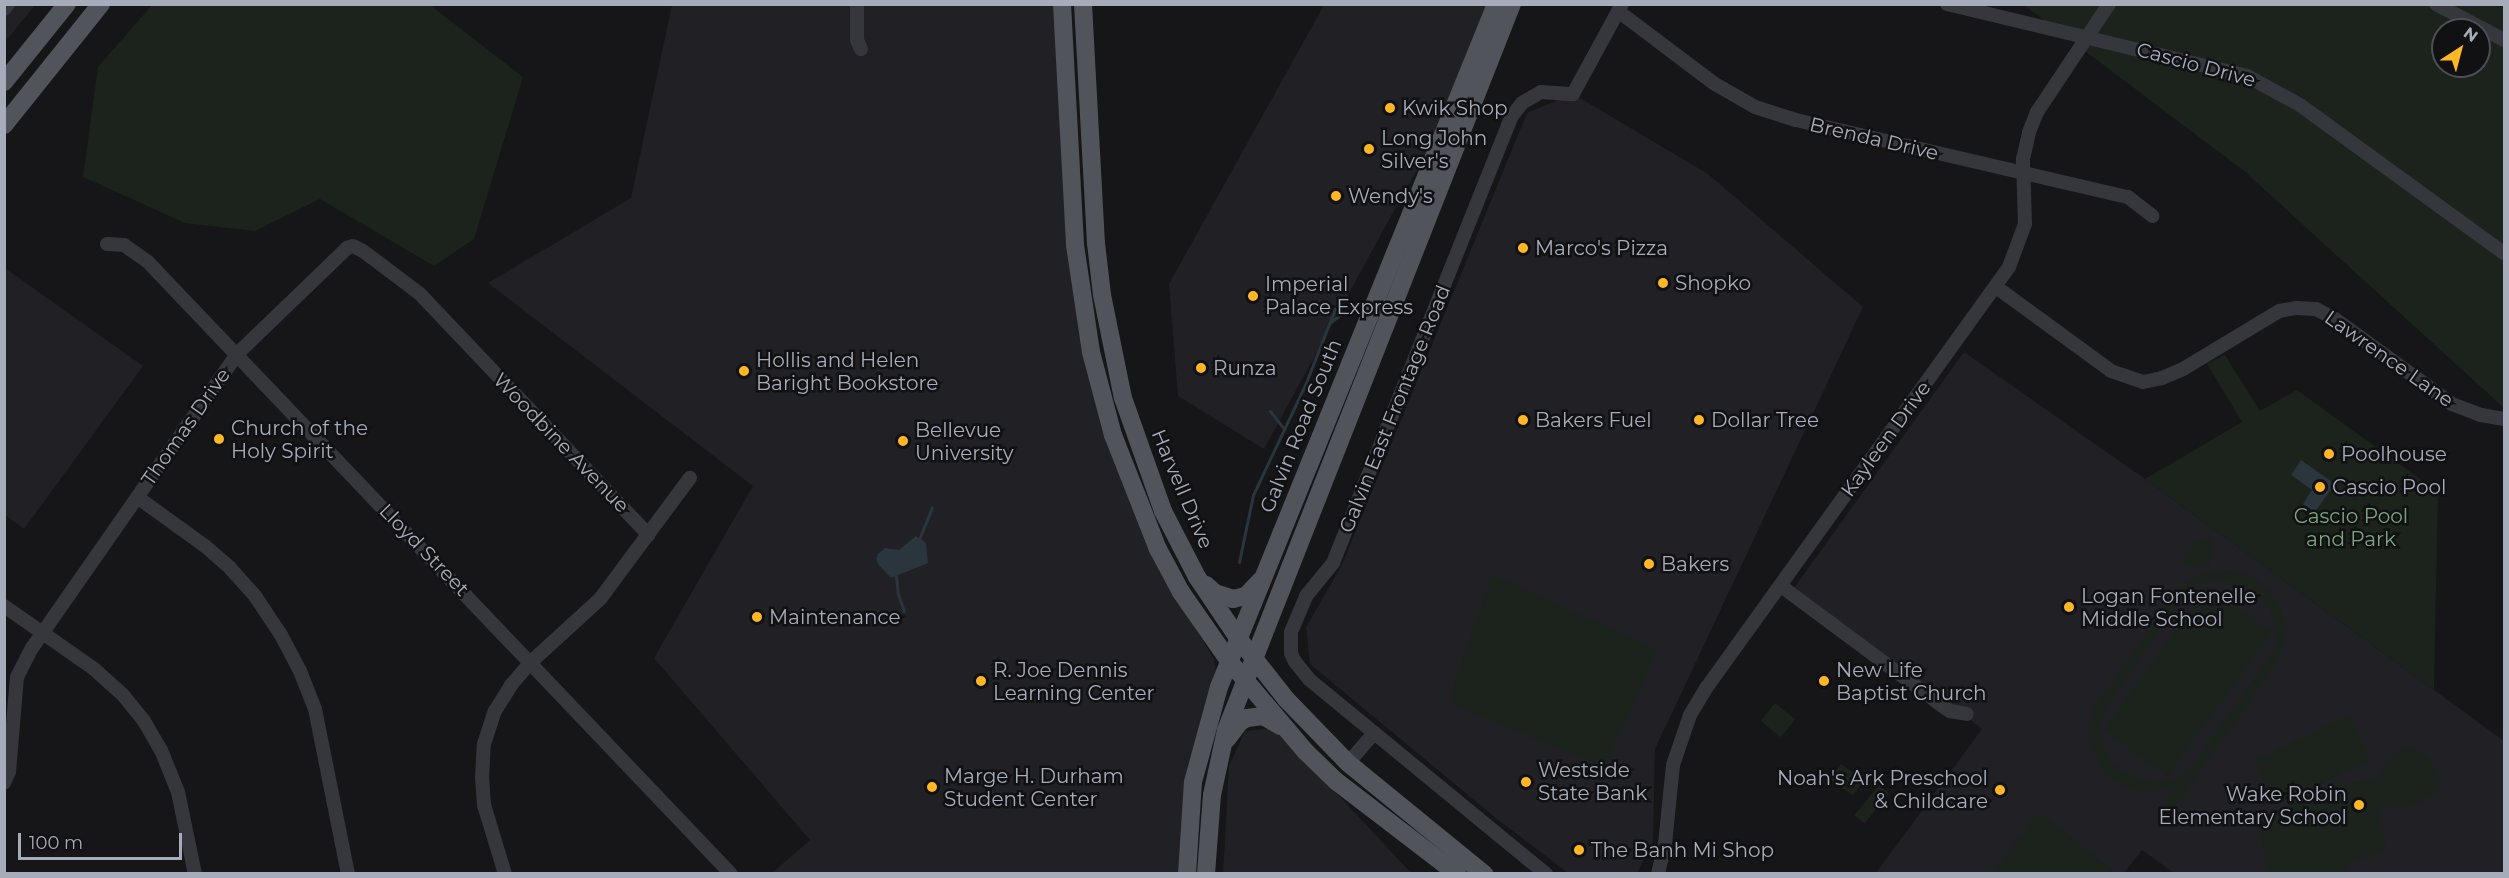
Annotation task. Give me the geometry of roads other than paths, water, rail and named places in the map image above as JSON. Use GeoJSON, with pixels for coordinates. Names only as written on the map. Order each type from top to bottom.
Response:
{"type":"FeatureCollection","features":[{"type":"Feature","properties":{"kind":"main road"},"geometry":{"type":"LineString","coordinates":[[4,82],[67,4]]}},
{"type":"Feature","properties":{"kind":"main road"},"geometry":{"type":"LineString","coordinates":[[4,125],[101,4]]}},
{"type":"Feature","properties":{"kind":"main road"},"geometry":{"type":"LineString","coordinates":[[1062,4],[1075,245],[1091,352],[1113,435],[1166,564],[1196,616],[1229,661],[1286,729],[1336,781],[1448,871]]}},
{"type":"Feature","properties":{"kind":"main road","name":"Harvell Drive"},"geometry":{"type":"LineString","coordinates":[[1083,4],[1096,243],[1102,295],[1115,365],[1131,425],[1151,481],[1197,578],[1253,658],[1312,729],[1348,763],[1484,873]]}},
{"type":"Feature","properties":{"kind":"main road","name":"Galvin Road South"},"geometry":{"type":"LineString","coordinates":[[1187,873],[1193,782],[1209,716],[1238,638],[1496,4]]}},
{"type":"Feature","properties":{"kind":"main road"},"geometry":{"type":"LineString","coordinates":[[1206,873],[1212,795],[1222,745],[1253,658],[1512,4]]}},
{"type":"Feature","properties":{"kind":"main road"},"geometry":{"type":"LineString","coordinates":[[1197,578],[1215,593],[1233,599],[1246,596],[1265,575]]}},
{"type":"Feature","properties":{"kind":"main road"},"geometry":{"type":"LineString","coordinates":[[1222,745],[1240,722],[1248,718],[1263,716],[1286,729]]}},
{"type":"Feature","properties":{"kind":"street"},"geometry":{"type":"LineString","coordinates":[[4,9],[8,4]]}},
{"type":"Feature","properties":{"kind":"street"},"geometry":{"type":"LineString","coordinates":[[856,4],[857,40],[861,49]]}},
{"type":"Feature","properties":{"kind":"street","name":"Cascio Drive"},"geometry":{"type":"LineString","coordinates":[[1947,4],[1970,7],[2086,37],[2226,69],[2265,84],[2300,105],[2505,253]]}},
{"type":"Feature","properties":{"kind":"street","name":"Kayleen Drive"},"geometry":{"type":"LineString","coordinates":[[1658,873],[1665,844],[1671,773],[1683,730],[1707,687],[1996,287],[2022,238],[2026,212],[2025,147],[2032,123],[2109,4]]}},
{"type":"Feature","properties":{"kind":"street"},"geometry":{"type":"LineString","coordinates":[[2436,4],[2505,39]]}},
{"type":"Feature","properties":{"kind":"street","name":"Galvin East Frontage Road"},"geometry":{"type":"LineString","coordinates":[[1546,873],[1309,679],[1295,662],[1291,643],[1293,625],[1306,596],[1333,563],[1512,116],[1522,103],[1541,92],[1573,94],[1620,8]]}},
{"type":"Feature","properties":{"kind":"street","name":"Brenda Drive"},"geometry":{"type":"LineString","coordinates":[[1620,8],[1715,84],[1755,107],[1796,120],[2128,197],[2152,216]]}},
{"type":"Feature","properties":{"kind":"street","name":"Lloyd Street"},"geometry":{"type":"LineString","coordinates":[[106,244],[124,245],[135,251],[237,354],[731,873]]}},
{"type":"Feature","properties":{"kind":"street","name":"Thomas Drive"},"geometry":{"type":"LineString","coordinates":[[4,783],[17,677],[24,661],[237,354],[337,257],[353,246],[363,251],[420,294],[473,351]]}},
{"type":"Feature","properties":{"kind":"street","name":"Lawrence Lane"},"geometry":{"type":"LineString","coordinates":[[1996,287],[2111,370],[2143,382],[2171,375],[2279,311],[2296,308],[2316,309],[2335,319],[2452,404],[2481,415],[2505,419]]}},
{"type":"Feature","properties":{"kind":"street","name":"Woodbine Avenue"},"geometry":{"type":"LineString","coordinates":[[473,351],[649,535]]}},
{"type":"Feature","properties":{"kind":"street"},"geometry":{"type":"LineString","coordinates":[[505,873],[484,805],[482,778],[484,744],[495,711],[511,685],[531,662],[600,599],[690,478]]}},
{"type":"Feature","properties":{"kind":"street"},"geometry":{"type":"LineString","coordinates":[[137,497],[205,546],[230,568],[255,596],[281,634],[300,671],[315,709],[348,873]]}},
{"type":"Feature","properties":{"kind":"street"},"geometry":{"type":"LineString","coordinates":[[1781,586],[1941,705],[1950,711],[1967,714]]}},
{"type":"Feature","properties":{"kind":"street"},"geometry":{"type":"LineString","coordinates":[[4,606],[109,681],[144,721],[161,750],[178,792],[195,873]]}},
{"type":"Feature","properties":{"kind":"street"},"geometry":{"type":"LineString","coordinates":[[1348,763],[1374,734]]}},
{"type":"Feature","properties":{"kind":"waterway"},"geometry":{"type":"LineString","coordinates":[[1239,562],[1253,495],[1305,385],[1335,309]]}},
{"type":"Feature","properties":{"kind":"waterway"},"geometry":{"type":"LineString","coordinates":[[1331,322],[1341,314]]}},
{"type":"Feature","properties":{"kind":"waterway"},"geometry":{"type":"LineString","coordinates":[[1270,411],[1284,429]]}},
{"type":"Feature","properties":{"kind":"waterway"},"geometry":{"type":"LineString","coordinates":[[920,537],[932,507]]}},
{"type":"Feature","properties":{"kind":"waterway"},"geometry":{"type":"LineString","coordinates":[[896,576],[898,594],[904,611]]}},
{"type":"Feature","properties":{"kind":"place","name":"Kwik Shop"},"geometry":{"type":"Point","coordinates":[1390,108]}},
{"type":"Feature","properties":{"kind":"place","name":"Long John Silver's"},"geometry":{"type":"Point","coordinates":[1369,149]}},
{"type":"Feature","properties":{"kind":"place","name":"Wendy's"},"geometry":{"type":"Point","coordinates":[1336,196]}},
{"type":"Feature","properties":{"kind":"place","name":"Marco's Pizza"},"geometry":{"type":"Point","coordinates":[1523,248]}},
{"type":"Feature","properties":{"kind":"place","name":"Shopko"},"geometry":{"type":"Point","coordinates":[1663,283]}},
{"type":"Feature","properties":{"kind":"place","name":"Imperial Palace Express"},"geometry":{"type":"Point","coordinates":[1253,296]}},
{"type":"Feature","properties":{"kind":"place","name":"Runza"},"geometry":{"type":"Point","coordinates":[1201,368]}},
{"type":"Feature","properties":{"kind":"place","name":"Hollis and Helen Baright Bookstore"},"geometry":{"type":"Point","coordinates":[744,371]}},
{"type":"Feature","properties":{"kind":"place","name":"Bakers Fuel"},"geometry":{"type":"Point","coordinates":[1523,420]}},
{"type":"Feature","properties":{"kind":"place","name":"Dollar Tree"},"geometry":{"type":"Point","coordinates":[1699,420]}},
{"type":"Feature","properties":{"kind":"place","name":"Church of the Holy Spirit"},"geometry":{"type":"Point","coordinates":[219,439]}},
{"type":"Feature","properties":{"kind":"place","name":"Bellevue University"},"geometry":{"type":"Point","coordinates":[903,441]}},
{"type":"Feature","properties":{"kind":"place","name":"Poolhouse"},"geometry":{"type":"Point","coordinates":[2329,454]}},
{"type":"Feature","properties":{"kind":"place","name":"Cascio Pool"},"geometry":{"type":"Point","coordinates":[2320,487]}},
{"type":"Feature","properties":{"kind":"place","name":"Bakers"},"geometry":{"type":"Point","coordinates":[1649,564]}},
{"type":"Feature","properties":{"kind":"place","name":"Logan Fontenelle Middle School"},"geometry":{"type":"Point","coordinates":[2069,607]}},
{"type":"Feature","properties":{"kind":"place","name":"Maintenance"},"geometry":{"type":"Point","coordinates":[757,617]}},
{"type":"Feature","properties":{"kind":"place","name":"R. Joe Dennis Learning Center"},"geometry":{"type":"Point","coordinates":[981,681]}},
{"type":"Feature","properties":{"kind":"place","name":"New Life Baptist Church"},"geometry":{"type":"Point","coordinates":[1824,681]}},
{"type":"Feature","properties":{"kind":"place","name":"Westside State Bank"},"geometry":{"type":"Point","coordinates":[1526,782]}},
{"type":"Feature","properties":{"kind":"place","name":"Marge H. Durham Student Center"},"geometry":{"type":"Point","coordinates":[932,787]}},
{"type":"Feature","properties":{"kind":"place","name":"Noah's Ark Preschool & Childcare"},"geometry":{"type":"Point","coordinates":[2000,790]}},
{"type":"Feature","properties":{"kind":"place","name":"Wake Robin Elementary School"},"geometry":{"type":"Point","coordinates":[2359,805]}},
{"type":"Feature","properties":{"kind":"place","name":"The Banh Mi Shop"},"geometry":{"type":"Point","coordinates":[1579,850]}},
{"type":"Feature","properties":{"kind":"park label","name":"Cascio Pool and Park"},"geometry":{"type":"Point","coordinates":[2351,528]}}]}
